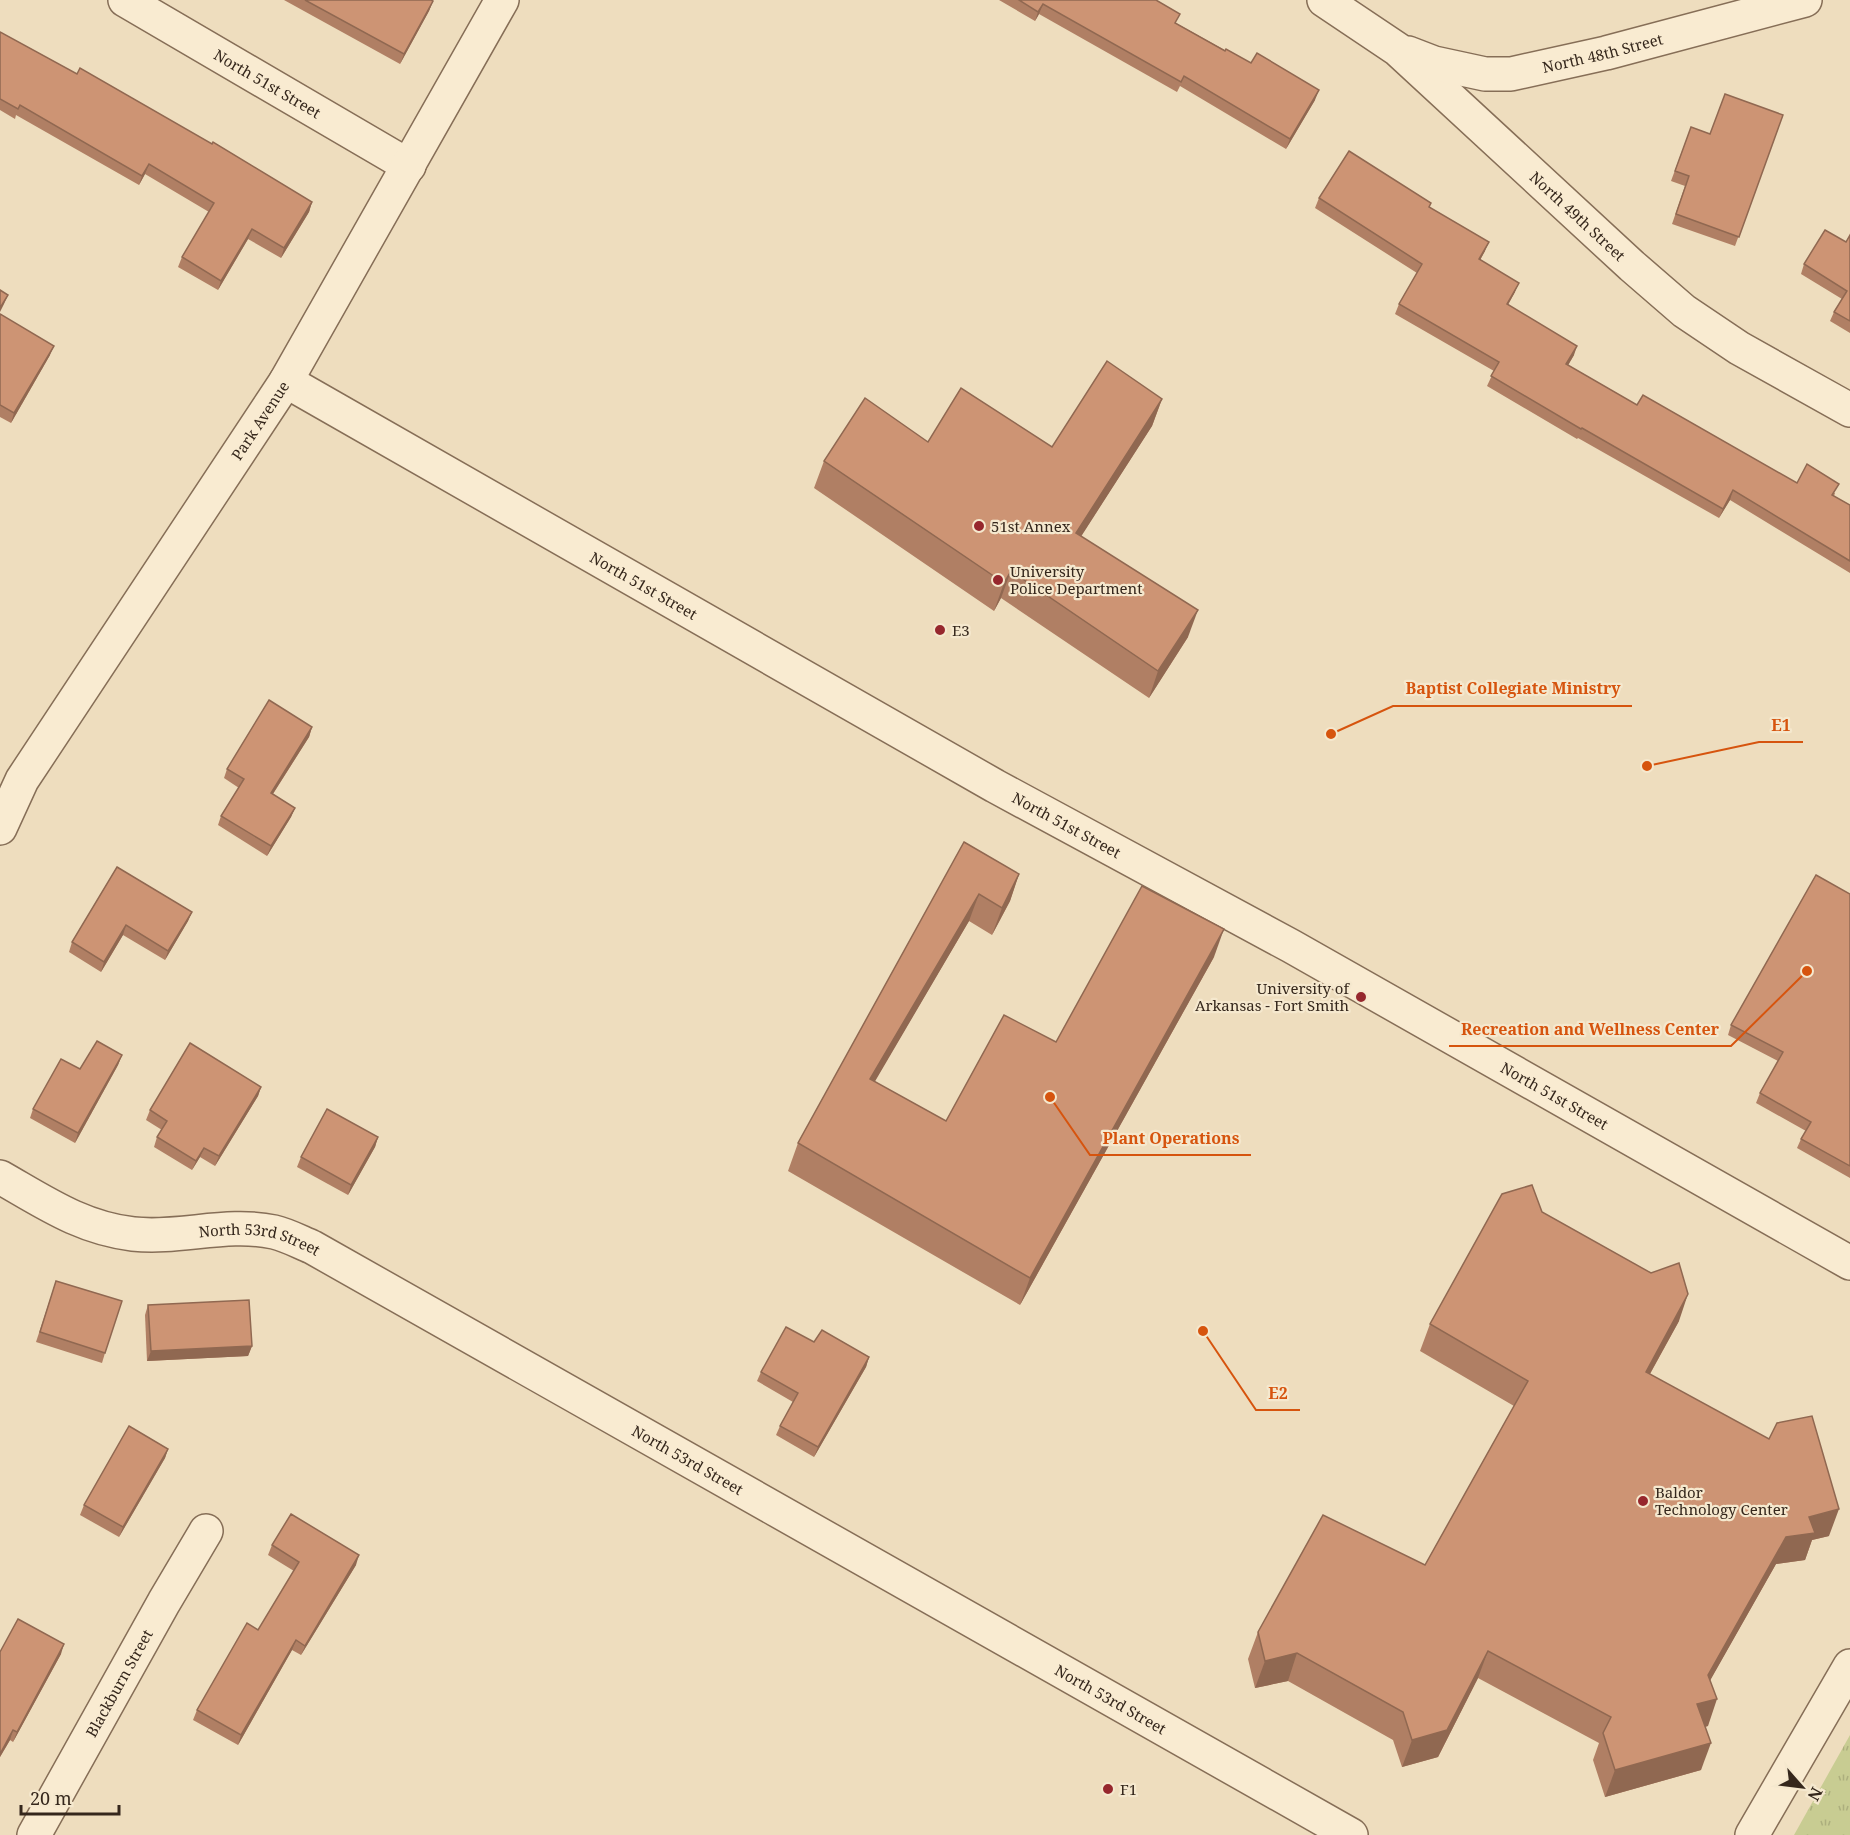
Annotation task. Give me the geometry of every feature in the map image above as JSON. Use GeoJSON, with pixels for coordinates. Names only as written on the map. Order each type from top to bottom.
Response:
{"type":"FeatureCollection","features":[{"type":"Feature","properties":{"kind":"street","name":"North 51st Street"},"geometry":{"type":"LineString","coordinates":[[125,0],[409,166]]}},
{"type":"Feature","properties":{"kind":"street","name":"Park Avenue"},"geometry":{"type":"LineString","coordinates":[[0,828],[22,780],[286,381],[502,0]]}},
{"type":"Feature","properties":{"kind":"street","name":"North 49th Street"},"geometry":{"type":"LineString","coordinates":[[1324,0],[1398,49],[1632,266],[1684,311],[1739,348],[1850,410]]}},
{"type":"Feature","properties":{"kind":"street","name":"North 48th Street"},"geometry":{"type":"LineString","coordinates":[[1398,49],[1434,63],[1485,74],[1511,74],[1606,53],[1805,0]]}},
{"type":"Feature","properties":{"kind":"street","name":"North 51st Street"},"geometry":{"type":"LineString","coordinates":[[286,381],[995,786],[1291,946],[1850,1263]]}},
{"type":"Feature","properties":{"kind":"street","name":"North 53rd Street"},"geometry":{"type":"LineString","coordinates":[[0,1177],[72,1219],[110,1230],[159,1235],[210,1230],[256,1230],[275,1232],[312,1247],[1351,1835]]}},
{"type":"Feature","properties":{"kind":"street","name":"Blackburn Street"},"geometry":{"type":"LineString","coordinates":[[34,1835],[158,1612],[206,1531]]}},
{"type":"Feature","properties":{"kind":"street"},"geometry":{"type":"LineString","coordinates":[[1752,1835],[1850,1666]]}},
{"type":"Feature","properties":{"kind":"green space"},"geometry":{"type":"Polygon","coordinates":[[[1850,1735],[1850,1835],[1794,1835],[1850,1735]]]}},
{"type":"Feature","properties":{"kind":"building"},"geometry":{"type":"Polygon","coordinates":[[[305,0],[431,0],[433,1],[404,54],[305,0]]]}},
{"type":"Feature","properties":{"kind":"building"},"geometry":{"type":"Polygon","coordinates":[[[1019,0],[1156,0],[1180,14],[1175,23],[1225,51],[1226,49],[1251,63],[1257,53],[1319,90],[1290,139],[1184,76],[1181,82],[1043,4],[1038,12],[1019,0]]]}},
{"type":"Feature","properties":{"kind":"building"},"geometry":{"type":"Polygon","coordinates":[[[0,32],[77,74],[80,68],[212,144],[213,142],[312,202],[284,248],[252,229],[221,281],[182,257],[214,203],[149,164],[142,176],[20,105],[18,109],[0,99],[0,32]]]}},
{"type":"Feature","properties":{"kind":"building"},"geometry":{"type":"Polygon","coordinates":[[[1725,94],[1783,115],[1739,237],[1676,214],[1689,176],[1675,171],[1691,127],[1710,134],[1725,94]]]}},
{"type":"Feature","properties":{"kind":"building"},"geometry":{"type":"Polygon","coordinates":[[[1349,151],[1431,203],[1429,207],[1489,242],[1479,259],[1519,283],[1507,304],[1577,346],[1566,364],[1637,405],[1643,395],[1797,483],[1807,464],[1839,484],[1832,495],[1850,505],[1850,561],[1733,490],[1723,509],[1581,429],[1491,376],[1499,362],[1399,304],[1422,264],[1319,198],[1349,151]]]}},
{"type":"Feature","properties":{"kind":"building"},"geometry":{"type":"Polygon","coordinates":[[[1825,230],[1846,242],[1850,235],[1850,321],[1834,312],[1847,291],[1804,264],[1825,230]]]}},
{"type":"Feature","properties":{"kind":"building"},"geometry":{"type":"Polygon","coordinates":[[[0,290],[8,295],[0,308],[0,290]]]}},
{"type":"Feature","properties":{"kind":"building"},"geometry":{"type":"Polygon","coordinates":[[[0,314],[54,346],[14,413],[0,405],[0,314]]]}},
{"type":"Feature","properties":{"kind":"building","name":"51st Annex"},"geometry":{"type":"Polygon","coordinates":[[[1107,361],[1162,399],[1076,533],[1198,610],[1158,671],[1011,571],[1004,583],[824,461],[865,398],[928,442],[961,388],[1052,447],[1107,361]]]}},
{"type":"Feature","properties":{"kind":"building"},"geometry":{"type":"Polygon","coordinates":[[[269,700],[312,727],[271,793],[295,808],[271,846],[221,816],[244,779],[227,769],[269,700]]]}},
{"type":"Feature","properties":{"kind":"building"},"geometry":{"type":"Polygon","coordinates":[[[964,842],[1019,874],[1002,908],[979,894],[870,1079],[946,1121],[1004,1015],[1056,1042],[1142,886],[1224,929],[1030,1278],[798,1143],[964,842]]]}},
{"type":"Feature","properties":{"kind":"building"},"geometry":{"type":"Polygon","coordinates":[[[117,867],[192,912],[168,951],[126,925],[104,962],[72,942],[117,867]]]}},
{"type":"Feature","properties":{"kind":"building"},"geometry":{"type":"Polygon","coordinates":[[[1816,875],[1850,894],[1850,1166],[1801,1139],[1811,1122],[1760,1093],[1783,1052],[1731,1025],[1816,875]]]}},
{"type":"Feature","properties":{"kind":"building"},"geometry":{"type":"Polygon","coordinates":[[[97,1041],[122,1055],[78,1133],[33,1109],[61,1059],[80,1069],[97,1041]]]}},
{"type":"Feature","properties":{"kind":"building"},"geometry":{"type":"Polygon","coordinates":[[[190,1043],[261,1087],[219,1156],[204,1148],[196,1161],[157,1137],[167,1121],[150,1110],[190,1043]]]}},
{"type":"Feature","properties":{"kind":"building"},"geometry":{"type":"Polygon","coordinates":[[[327,1109],[378,1137],[351,1185],[301,1157],[327,1109]]]}},
{"type":"Feature","properties":{"kind":"building","name":"Baldor Technology Center"},"geometry":{"type":"Polygon","coordinates":[[[1532,1185],[1542,1212],[1651,1273],[1679,1263],[1688,1294],[1646,1372],[1769,1439],[1777,1423],[1812,1416],[1839,1509],[1809,1517],[1815,1533],[1786,1537],[1708,1675],[1717,1699],[1697,1704],[1711,1743],[1615,1770],[1603,1733],[1611,1717],[1488,1651],[1447,1730],[1412,1740],[1403,1712],[1297,1653],[1265,1661],[1258,1632],[1323,1515],[1425,1565],[1528,1381],[1430,1324],[1502,1194],[1532,1185]]]}},
{"type":"Feature","properties":{"kind":"building"},"geometry":{"type":"Polygon","coordinates":[[[56,1281],[122,1301],[105,1353],[40,1332],[56,1281]]]}},
{"type":"Feature","properties":{"kind":"building"},"geometry":{"type":"Polygon","coordinates":[[[249,1300],[252,1346],[151,1351],[148,1305],[249,1300]]]}},
{"type":"Feature","properties":{"kind":"building"},"geometry":{"type":"Polygon","coordinates":[[[786,1327],[814,1342],[822,1330],[869,1357],[818,1447],[780,1426],[798,1393],[761,1372],[786,1327]]]}},
{"type":"Feature","properties":{"kind":"building"},"geometry":{"type":"Polygon","coordinates":[[[129,1426],[168,1449],[123,1527],[84,1505],[129,1426]]]}},
{"type":"Feature","properties":{"kind":"building"},"geometry":{"type":"Polygon","coordinates":[[[291,1514],[359,1555],[305,1646],[296,1640],[241,1735],[197,1710],[247,1623],[258,1630],[299,1562],[272,1545],[291,1514]]]}},
{"type":"Feature","properties":{"kind":"building"},"geometry":{"type":"Polygon","coordinates":[[[18,1619],[64,1644],[17,1732],[13,1730],[0,1754],[0,1652],[18,1619]]]}},
{"type":"Feature","properties":{"kind":"place","name":"51st Annex"},"geometry":{"type":"Point","coordinates":[979,526]}},
{"type":"Feature","properties":{"kind":"place","name":"University Police Department"},"geometry":{"type":"Point","coordinates":[998,580]}},
{"type":"Feature","properties":{"kind":"place","name":"E3"},"geometry":{"type":"Point","coordinates":[940,630]}},
{"type":"Feature","properties":{"kind":"place","name":"Baptist Collegiate Ministry"},"geometry":{"type":"Point","coordinates":[1331,734]}},
{"type":"Feature","properties":{"kind":"place","name":"E1"},"geometry":{"type":"Point","coordinates":[1647,766]}},
{"type":"Feature","properties":{"kind":"place","name":"Recreation and Wellness Center"},"geometry":{"type":"Point","coordinates":[1807,971]}},
{"type":"Feature","properties":{"kind":"place","name":"University of Arkansas - Fort Smith"},"geometry":{"type":"Point","coordinates":[1361,997]}},
{"type":"Feature","properties":{"kind":"place","name":"Plant Operations"},"geometry":{"type":"Point","coordinates":[1050,1097]}},
{"type":"Feature","properties":{"kind":"place","name":"E2"},"geometry":{"type":"Point","coordinates":[1203,1331]}},
{"type":"Feature","properties":{"kind":"place","name":"Baldor Technology Center"},"geometry":{"type":"Point","coordinates":[1643,1501]}},
{"type":"Feature","properties":{"kind":"place","name":"F1"},"geometry":{"type":"Point","coordinates":[1108,1789]}}]}
